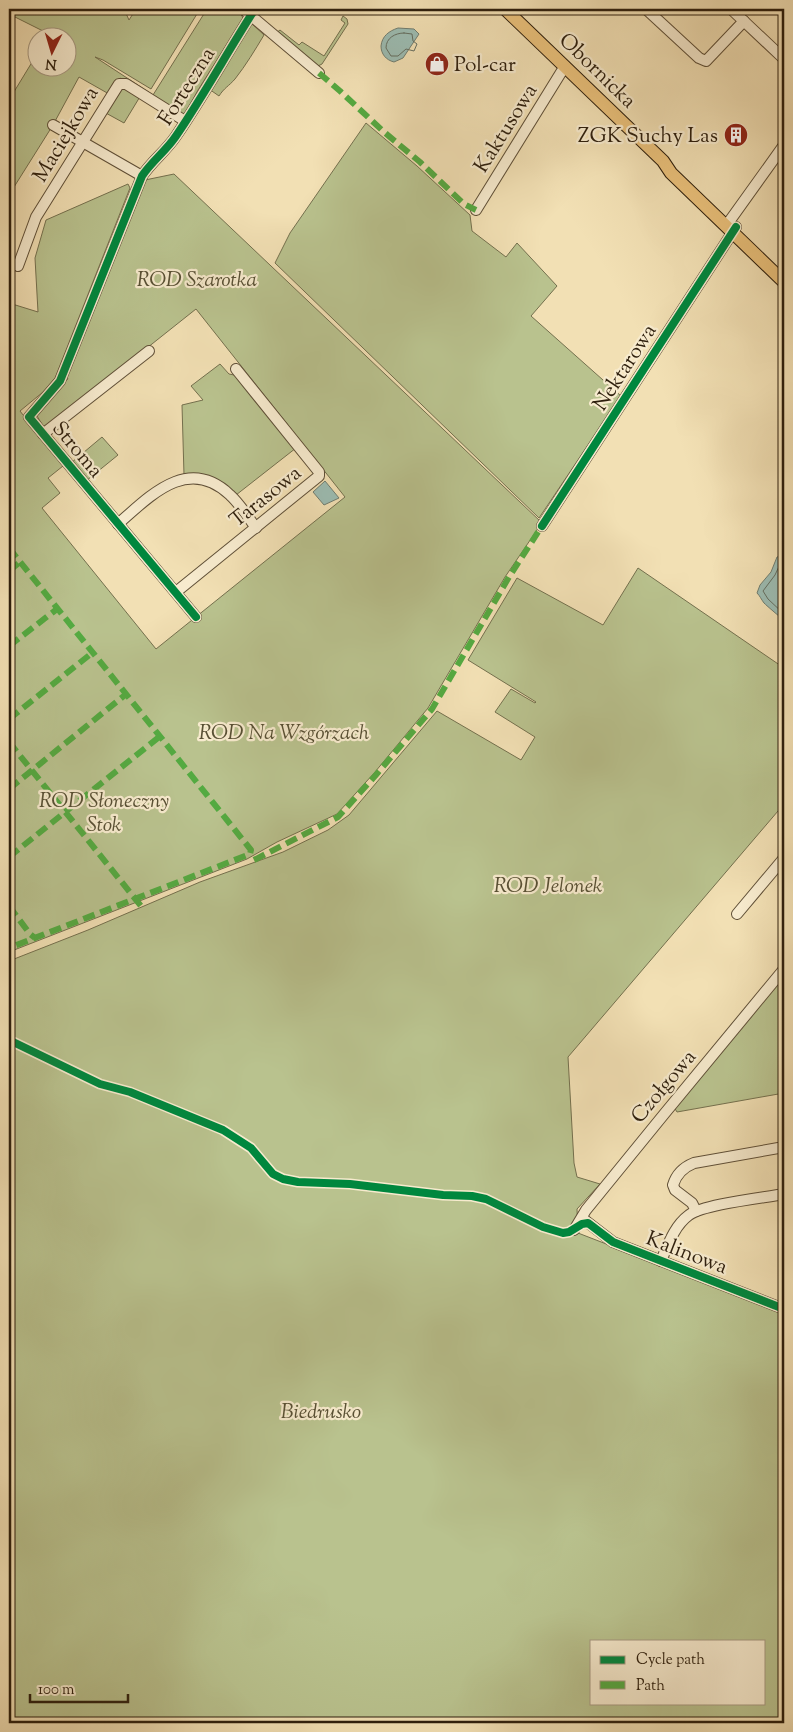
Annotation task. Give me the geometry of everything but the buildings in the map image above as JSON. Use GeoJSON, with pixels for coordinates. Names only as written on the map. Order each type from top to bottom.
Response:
{"type":"FeatureCollection","features":[{"type":"Feature","properties":{"kind":"main road","name":"Obornicka"},"geometry":{"type":"LineString","coordinates":[[505,9],[662,161],[671,173],[784,274]]}},
{"type":"Feature","properties":{"kind":"main road","name":"Obornicka"},"geometry":{"type":"LineString","coordinates":[[731,227],[784,282]]}},
{"type":"Feature","properties":{"kind":"street"},"geometry":{"type":"LineString","coordinates":[[646,9],[699,58],[706,61],[744,21]]}},
{"type":"Feature","properties":{"kind":"street"},"geometry":{"type":"LineString","coordinates":[[730,9],[784,59]]}},
{"type":"Feature","properties":{"kind":"street"},"geometry":{"type":"LineString","coordinates":[[249,11],[319,73]]}},
{"type":"Feature","properties":{"kind":"street","name":"Forteczna"},"geometry":{"type":"LineString","coordinates":[[142,176],[169,145],[185,121],[249,11]]}},
{"type":"Feature","properties":{"kind":"street","name":"Kaktusowa"},"geometry":{"type":"LineString","coordinates":[[476,210],[565,66]]}},
{"type":"Feature","properties":{"kind":"street","name":"Maciejkowa"},"geometry":{"type":"LineString","coordinates":[[18,266],[36,217],[84,142],[116,87],[120,84],[126,84],[185,121]]}},
{"type":"Feature","properties":{"kind":"street"},"geometry":{"type":"LineString","coordinates":[[53,125],[142,176]]}},
{"type":"Feature","properties":{"kind":"street","name":"Nektarowa"},"geometry":{"type":"LineString","coordinates":[[542,526],[784,145]]}},
{"type":"Feature","properties":{"kind":"street","name":"Stroma"},"geometry":{"type":"LineString","coordinates":[[142,176],[60,381],[29,417],[196,617]]}},
{"type":"Feature","properties":{"kind":"street"},"geometry":{"type":"LineString","coordinates":[[43,434],[149,351]]}},
{"type":"Feature","properties":{"kind":"street","name":"Tarasowa"},"geometry":{"type":"LineString","coordinates":[[176,592],[317,478],[319,472],[236,368]]}},
{"type":"Feature","properties":{"kind":"street"},"geometry":{"type":"LineString","coordinates":[[118,524],[164,486],[180,480],[193,479],[206,481],[224,489],[232,496],[256,528]]}},
{"type":"Feature","properties":{"kind":"street"},"geometry":{"type":"LineString","coordinates":[[737,914],[784,858]]}},
{"type":"Feature","properties":{"kind":"street","name":"Czołgowa"},"geometry":{"type":"LineString","coordinates":[[574,1230],[665,1113],[784,969]]}},
{"type":"Feature","properties":{"kind":"street"},"geometry":{"type":"LineString","coordinates":[[696,1211],[692,1203],[675,1190],[673,1185],[675,1179],[686,1166],[784,1147]]}},
{"type":"Feature","properties":{"kind":"street"},"geometry":{"type":"LineString","coordinates":[[662,1261],[672,1235],[689,1215],[696,1211],[715,1206],[784,1198]]}},
{"type":"Feature","properties":{"kind":"street","name":"Kalinowa"},"geometry":{"type":"LineString","coordinates":[[582,1218],[601,1235],[613,1242],[784,1309]]}},
{"type":"Feature","properties":{"kind":"green space"},"geometry":{"type":"Polygon","coordinates":[[[9,9],[124,9],[129,20],[136,9],[200,9],[151,89],[95,57],[153,95],[207,9],[236,9],[241,13],[243,19],[185,114],[181,115],[175,112],[120,78],[109,94],[79,77],[53,125],[9,195],[9,100],[28,69],[28,78],[78,78],[78,28],[37,28],[9,14],[9,9]]]}},
{"type":"Feature","properties":{"kind":"green space"},"geometry":{"type":"Polygon","coordinates":[[[343,16],[347,19],[348,24],[322,64],[316,67],[276,33],[280,30],[299,45],[302,42],[324,56],[345,23],[341,20],[343,16]]]}},
{"type":"Feature","properties":{"kind":"green space"},"geometry":{"type":"Polygon","coordinates":[[[250,22],[264,35],[239,74],[219,96],[209,89],[250,22]]]}},
{"type":"Feature","properties":{"kind":"green space"},"geometry":{"type":"Polygon","coordinates":[[[121,87],[141,95],[124,123],[104,112],[121,87]]]}},
{"type":"Feature","properties":{"kind":"green space"},"geometry":{"type":"Polygon","coordinates":[[[366,123],[417,166],[470,215],[472,231],[506,257],[517,243],[557,286],[531,316],[621,396],[539,518],[275,263],[290,233],[366,123]]]}},
{"type":"Feature","properties":{"kind":"green space"},"geometry":{"type":"Polygon","coordinates":[[[174,174],[540,521],[537,530],[505,577],[428,708],[337,814],[277,842],[247,859],[9,952],[9,303],[38,312],[35,258],[46,220],[128,184],[130,188],[55,378],[43,392],[20,411],[63,466],[48,478],[60,493],[42,508],[156,649],[345,497],[196,309],[45,429],[37,416],[60,385],[68,379],[66,376],[145,180],[174,174]]]}},
{"type":"Feature","properties":{"kind":"green space"},"geometry":{"type":"Polygon","coordinates":[[[220,364],[229,374],[239,376],[296,448],[236,495],[218,483],[184,475],[182,405],[203,400],[191,386],[220,364]]]}},
{"type":"Feature","properties":{"kind":"green space"},"geometry":{"type":"Polygon","coordinates":[[[102,437],[118,455],[86,481],[71,463],[102,437]]]}},
{"type":"Feature","properties":{"kind":"green space","name":"Biedrusko"},"geometry":{"type":"Polygon","coordinates":[[[638,568],[784,668],[784,804],[568,1057],[574,1163],[577,1177],[600,1184],[577,1209],[578,1233],[784,1313],[784,1723],[9,1723],[9,961],[88,930],[200,882],[283,852],[328,830],[349,815],[437,711],[521,760],[535,737],[495,712],[511,689],[536,702],[468,660],[517,578],[603,625],[638,568]]]}},
{"type":"Feature","properties":{"kind":"green space"},"geometry":{"type":"Polygon","coordinates":[[[784,972],[784,1093],[677,1112],[674,1107],[784,972]]]}},
{"type":"Feature","properties":{"kind":"water"},"geometry":{"type":"Polygon","coordinates":[[[398,28],[414,29],[419,34],[403,58],[394,62],[384,56],[381,46],[386,34],[398,28]]]}},
{"type":"Feature","properties":{"kind":"water"},"geometry":{"type":"Polygon","coordinates":[[[325,481],[339,498],[324,505],[313,492],[325,481]]]}},
{"type":"Feature","properties":{"kind":"water"},"geometry":{"type":"Polygon","coordinates":[[[784,555],[784,620],[764,603],[757,593],[760,585],[771,572],[777,557],[784,555]]]}},
{"type":"Feature","properties":{"kind":"marked path"},"geometry":{"type":"LineString","coordinates":[[319,73],[420,162],[464,204],[476,210]]}},
{"type":"Feature","properties":{"kind":"marked path"},"geometry":{"type":"LineString","coordinates":[[254,860],[338,817],[375,776],[432,709],[509,577],[542,526]]}},
{"type":"Feature","properties":{"kind":"marked path"},"geometry":{"type":"LineString","coordinates":[[9,548],[251,850],[250,854],[9,948]]}},
{"type":"Feature","properties":{"kind":"marked path"},"geometry":{"type":"LineString","coordinates":[[9,571],[20,562]]}},
{"type":"Feature","properties":{"kind":"marked path"},"geometry":{"type":"LineString","coordinates":[[9,646],[57,609]]}},
{"type":"Feature","properties":{"kind":"marked path"},"geometry":{"type":"LineString","coordinates":[[9,719],[92,653]]}},
{"type":"Feature","properties":{"kind":"marked path"},"geometry":{"type":"LineString","coordinates":[[9,789],[125,695]]}},
{"type":"Feature","properties":{"kind":"marked path"},"geometry":{"type":"LineString","coordinates":[[9,857],[159,737]]}},
{"type":"Feature","properties":{"kind":"marked path"},"geometry":{"type":"LineString","coordinates":[[9,742],[141,906]]}},
{"type":"Feature","properties":{"kind":"marked path"},"geometry":{"type":"LineString","coordinates":[[9,906],[35,938]]}},
{"type":"Feature","properties":{"kind":"marked path"},"geometry":{"type":"LineString","coordinates":[[782,1194],[784,1205]]}},
{"type":"Feature","properties":{"kind":"cycle path"},"geometry":{"type":"LineString","coordinates":[[196,617],[29,417],[60,381],[142,176],[176,136],[255,9]]}},
{"type":"Feature","properties":{"kind":"cycle path"},"geometry":{"type":"LineString","coordinates":[[542,526],[736,227]]}},
{"type":"Feature","properties":{"kind":"cycle path"},"geometry":{"type":"LineString","coordinates":[[9,1040],[100,1084],[130,1092],[223,1130],[251,1148],[273,1174],[283,1179],[298,1182],[350,1184],[443,1195],[472,1196],[486,1199],[543,1227],[563,1233],[588,1223],[613,1242],[784,1309]]}},
{"type":"Feature","properties":{"kind":"place","name":"Pol-car"},"geometry":{"type":"Point","coordinates":[437,64]}},
{"type":"Feature","properties":{"kind":"place","name":"ZGK Suchy Las"},"geometry":{"type":"Point","coordinates":[736,135]}},
{"type":"Feature","properties":{"kind":"park label","name":"ROD Szarotka"},"geometry":{"type":"Point","coordinates":[197,279]}},
{"type":"Feature","properties":{"kind":"park label","name":"ROD Na Wzgórzach"},"geometry":{"type":"Point","coordinates":[284,732]}},
{"type":"Feature","properties":{"kind":"park label","name":"ROD Słoneczny Stok"},"geometry":{"type":"Point","coordinates":[104,812]}},
{"type":"Feature","properties":{"kind":"park label","name":"ROD Jelonek"},"geometry":{"type":"Point","coordinates":[548,885]}}]}
